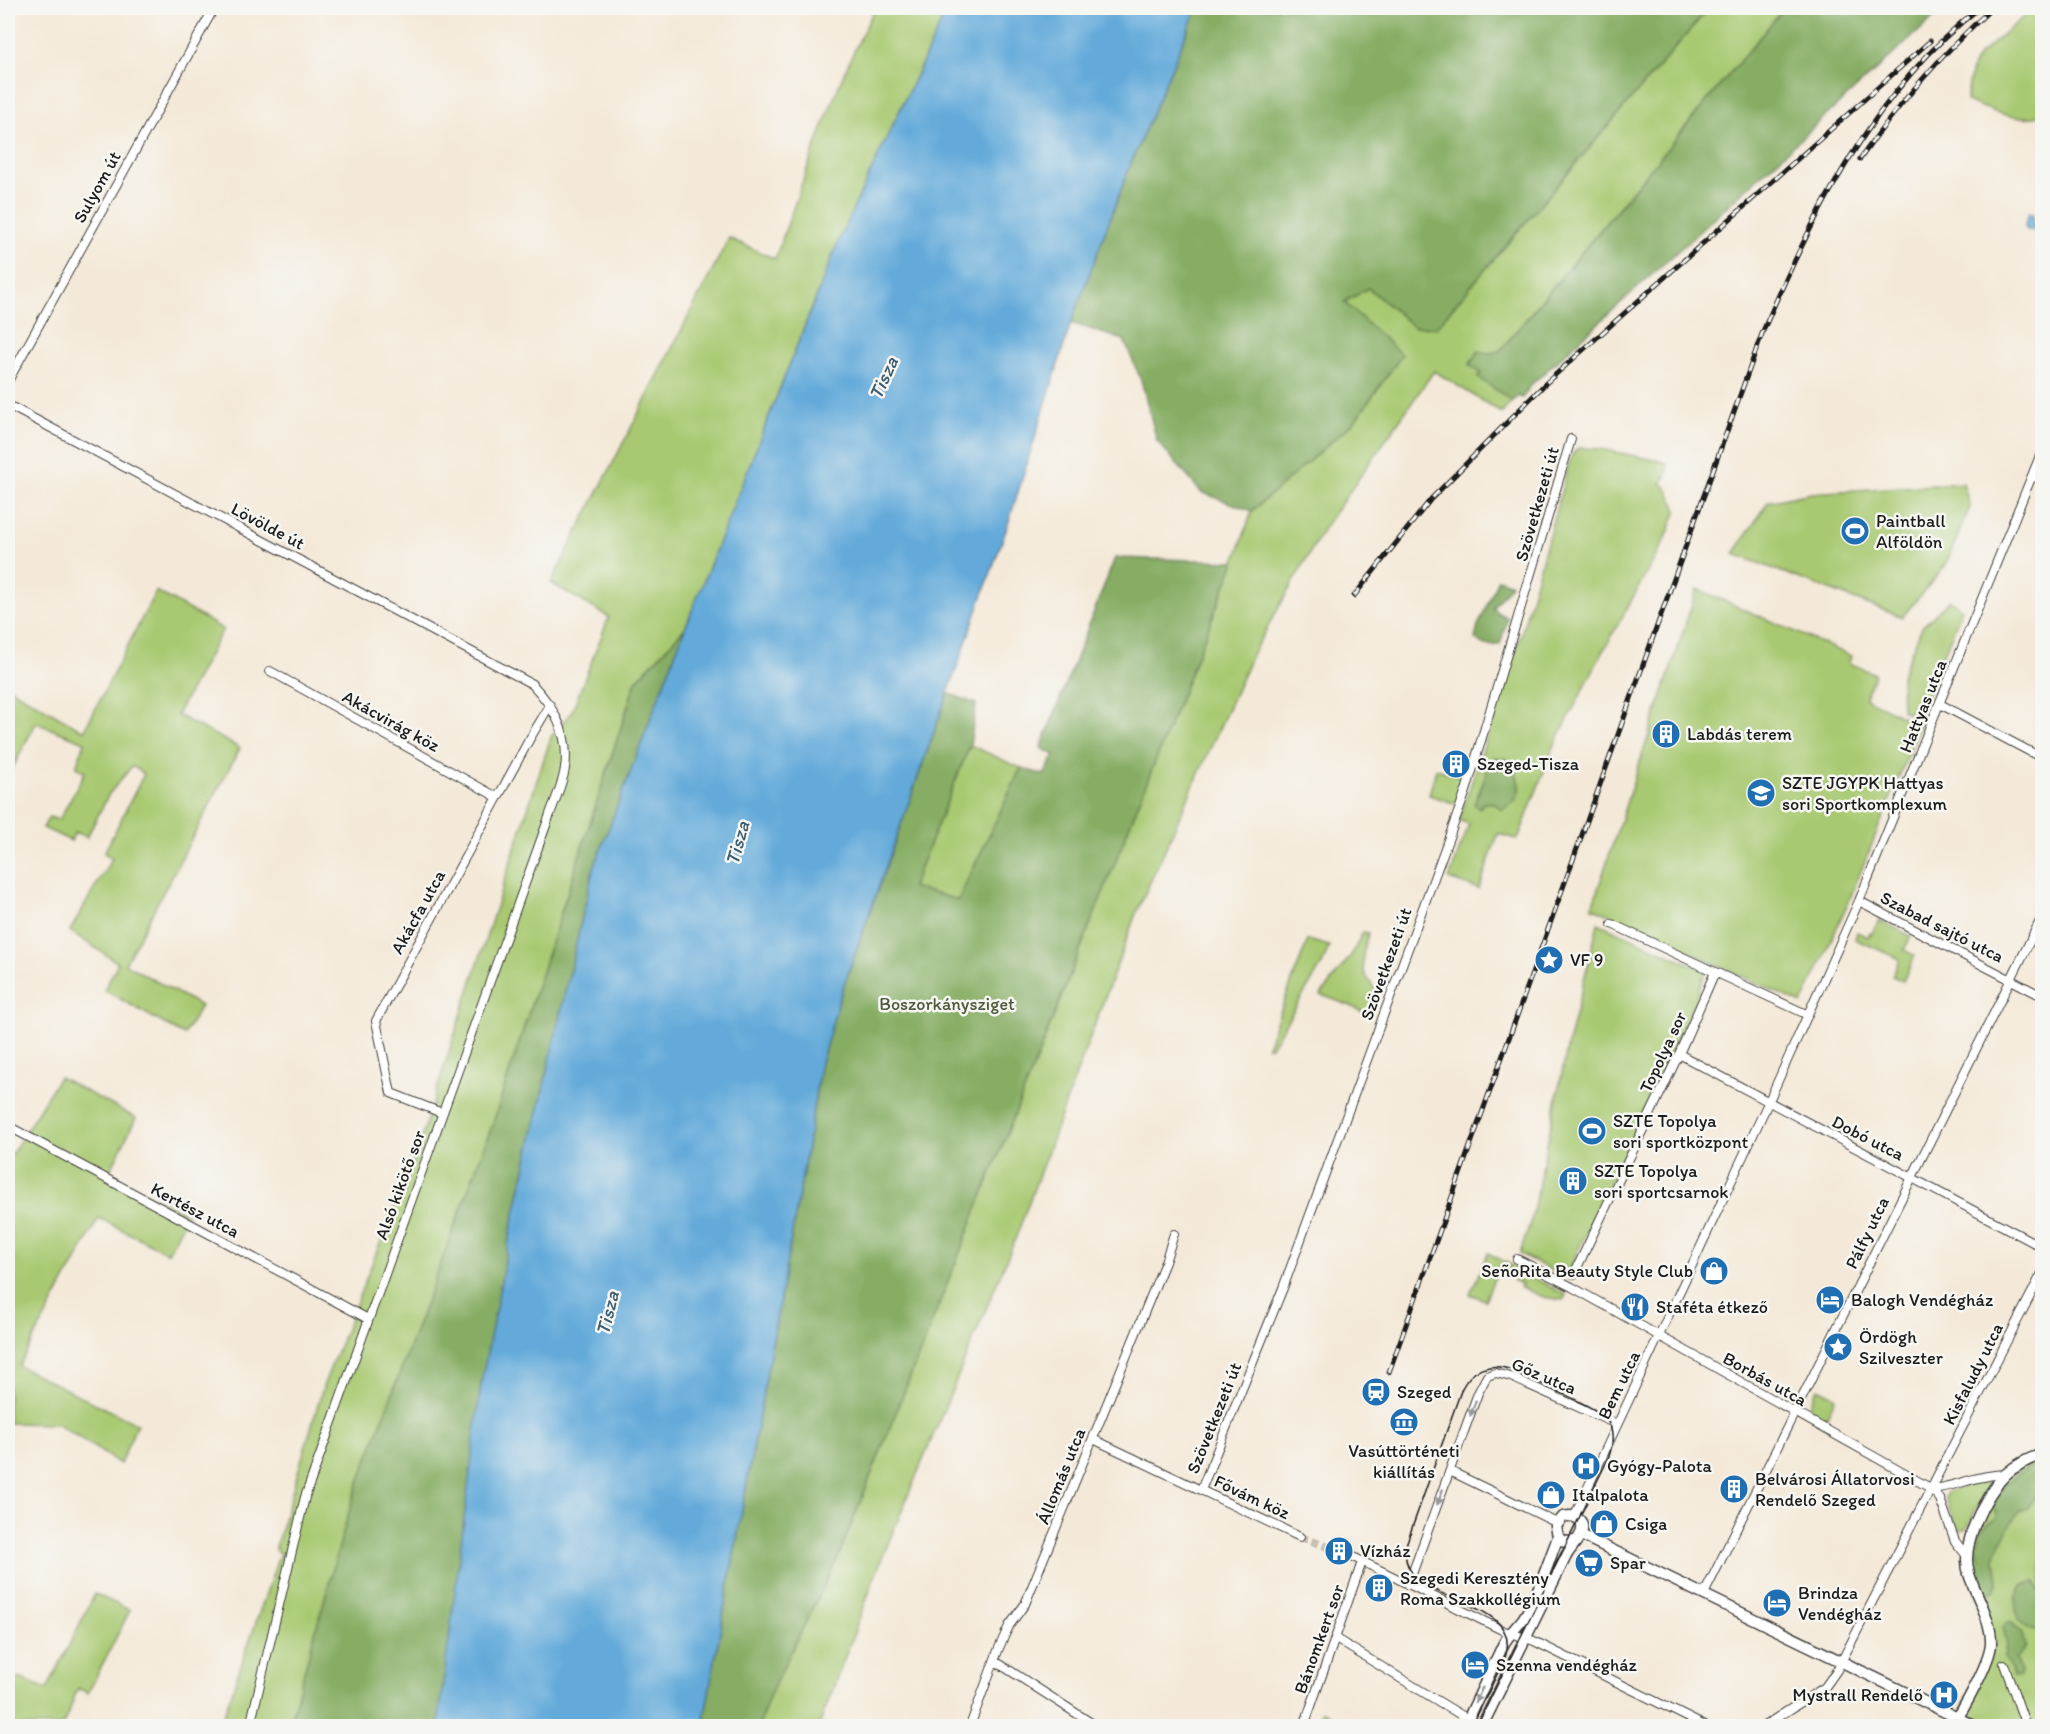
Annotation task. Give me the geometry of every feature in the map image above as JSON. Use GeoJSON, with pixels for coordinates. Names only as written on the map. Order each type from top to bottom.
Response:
{"type":"FeatureCollection","features":[{"type":"Feature","properties":{"kind":"street","name":"Sulyom út"},"geometry":{"type":"LineString","coordinates":[[8,381],[214,8]]}},
{"type":"Feature","properties":{"kind":"street","name":"Lövölde út"},"geometry":{"type":"LineString","coordinates":[[8,405],[514,674]]}},
{"type":"Feature","properties":{"kind":"street","name":"Szövetkezeti út"},"geometry":{"type":"LineString","coordinates":[[1201,1490],[1283,1288],[1466,791],[1571,439]]}},
{"type":"Feature","properties":{"kind":"street","name":"Hattyas utca"},"geometry":{"type":"LineString","coordinates":[[1768,1103],[1806,1014],[1859,901],[2043,451]]}},
{"type":"Feature","properties":{"kind":"street"},"geometry":{"type":"LineString","coordinates":[[2033,476],[2043,481]]}},
{"type":"Feature","properties":{"kind":"street","name":"Akácvirág köz"},"geometry":{"type":"LineString","coordinates":[[270,671],[498,797]]}},
{"type":"Feature","properties":{"kind":"street","name":"Alsó kikötő sor"},"geometry":{"type":"LineString","coordinates":[[250,1726],[305,1497],[565,769],[566,749],[563,734],[550,705],[532,684],[514,674]]}},
{"type":"Feature","properties":{"kind":"street"},"geometry":{"type":"LineString","coordinates":[[1940,704],[2043,758]]}},
{"type":"Feature","properties":{"kind":"street","name":"Akácfa utca"},"geometry":{"type":"LineString","coordinates":[[442,1113],[391,1093],[376,1021],[528,740],[550,705]]}},
{"type":"Feature","properties":{"kind":"street","name":"Szabad sajtó utca"},"geometry":{"type":"LineString","coordinates":[[1859,901],[2043,996]]}},
{"type":"Feature","properties":{"kind":"street","name":"Pálfy utca"},"geometry":{"type":"LineString","coordinates":[[1704,1594],[2043,918]]}},
{"type":"Feature","properties":{"kind":"street"},"geometry":{"type":"LineString","coordinates":[[1612,924],[1806,1014]]}},
{"type":"Feature","properties":{"kind":"street","name":"Topolya sor"},"geometry":{"type":"LineString","coordinates":[[1574,1274],[1679,1054],[1715,972]]}},
{"type":"Feature","properties":{"kind":"street","name":"Dobó utca"},"geometry":{"type":"LineString","coordinates":[[1679,1054],[2043,1247]]}},
{"type":"Feature","properties":{"kind":"street","name":"Bem utca"},"geometry":{"type":"LineString","coordinates":[[1574,1517],[1768,1103]]}},
{"type":"Feature","properties":{"kind":"street","name":"Kertész utca"},"geometry":{"type":"LineString","coordinates":[[8,1126],[368,1319]]}},
{"type":"Feature","properties":{"kind":"street","name":"Állomás utca"},"geometry":{"type":"LineString","coordinates":[[970,1726],[1009,1626],[1025,1604],[1165,1262],[1174,1234]]}},
{"type":"Feature","properties":{"kind":"street","name":"Borbás utca"},"geometry":{"type":"LineString","coordinates":[[1517,1259],[1572,1287],[1932,1489]]}},
{"type":"Feature","properties":{"kind":"street","name":"Kisfaludy utca"},"geometry":{"type":"LineString","coordinates":[[1764,1726],[1825,1687],[1841,1662],[2043,1273]]}},
{"type":"Feature","properties":{"kind":"street","name":"Gőz utca"},"geometry":{"type":"LineString","coordinates":[[1450,1471],[1478,1393],[1484,1380],[1492,1374],[1511,1377],[1616,1424]]}},
{"type":"Feature","properties":{"kind":"street","name":"Fővám köz"},"geometry":{"type":"LineString","coordinates":[[1093,1439],[1300,1537]]}},
{"type":"Feature","properties":{"kind":"street"},"geometry":{"type":"LineString","coordinates":[[1955,1722],[1987,1659],[1991,1645],[1987,1621],[1969,1573],[1966,1555],[1970,1537],[1981,1512],[2007,1474],[2018,1465],[2043,1454]]}},
{"type":"Feature","properties":{"kind":"street"},"geometry":{"type":"LineString","coordinates":[[1408,1585],[1450,1471],[1557,1523]]}},
{"type":"Feature","properties":{"kind":"street"},"geometry":{"type":"LineString","coordinates":[[1932,1489],[1948,1487],[1989,1474],[2007,1474]]}},
{"type":"Feature","properties":{"kind":"street"},"geometry":{"type":"LineString","coordinates":[[1932,1489],[1940,1499],[1955,1541],[1966,1555]]}},
{"type":"Feature","properties":{"kind":"street"},"geometry":{"type":"LineString","coordinates":[[1336,1639],[1466,1723],[1480,1726],[1566,1556],[1578,1538],[1581,1524],[1574,1517],[1563,1517],[1557,1523],[1555,1530],[1558,1537],[1565,1542],[1578,1538],[1704,1594],[1955,1722],[1974,1726]]}},
{"type":"Feature","properties":{"kind":"street"},"geometry":{"type":"LineString","coordinates":[[1466,1723],[1509,1634],[1523,1618],[1546,1570],[1558,1537]]}},
{"type":"Feature","properties":{"kind":"street"},"geometry":{"type":"LineString","coordinates":[[1343,1552],[1509,1634],[1526,1638],[1705,1726]]}},
{"type":"Feature","properties":{"kind":"street","name":"Bánomkert sor"},"geometry":{"type":"LineString","coordinates":[[1304,1726],[1362,1562]]}},
{"type":"Feature","properties":{"kind":"street"},"geometry":{"type":"LineString","coordinates":[[995,1661],[1096,1726]]}},
{"type":"Feature","properties":{"kind":"street"},"geometry":{"type":"LineString","coordinates":[[2004,1664],[2026,1726]]}},
{"type":"Feature","properties":{"kind":"green space"},"geometry":{"type":"Polygon","coordinates":[[[875,8],[948,8],[840,237],[685,628],[636,681],[492,1126],[352,1501],[289,1726],[220,1726],[280,1553],[275,1550],[324,1384],[417,1151],[551,737],[572,711],[609,617],[551,583],[729,238],[775,259],[833,100],[875,8]]]}},
{"type":"Feature","properties":{"kind":"green space"},"geometry":{"type":"Polygon","coordinates":[[[1197,8],[1709,8],[1436,327],[1414,327],[1368,288],[1344,302],[1402,355],[1354,422],[1252,511],[1201,492],[1157,441],[1141,380],[1124,340],[1071,323],[1131,163],[1197,8]]]}},
{"type":"Feature","properties":{"kind":"green space"},"geometry":{"type":"Polygon","coordinates":[[[1709,8],[1784,8],[1478,377],[1512,401],[1502,413],[1434,371],[1324,528],[1253,653],[1135,916],[1016,1237],[882,1558],[819,1726],[759,1726],[770,1694],[840,1553],[1235,561],[1252,511],[1354,422],[1401,355],[1344,302],[1368,288],[1414,326],[1436,327],[1709,8]]]}},
{"type":"Feature","properties":{"kind":"green space"},"geometry":{"type":"Polygon","coordinates":[[[1784,8],[1944,8],[1533,383],[1522,398],[1518,396],[1513,401],[1477,377],[1481,373],[1469,365],[1478,351],[1488,353],[1500,351],[1784,8]]]}},
{"type":"Feature","properties":{"kind":"green space"},"geometry":{"type":"Polygon","coordinates":[[[2034,8],[2042,8],[2042,115],[2013,116],[1966,101],[1972,68],[1980,54],[2034,8]]]}},
{"type":"Feature","properties":{"kind":"green space"},"geometry":{"type":"Polygon","coordinates":[[[1578,448],[1601,449],[1664,462],[1668,465],[1666,476],[1661,483],[1667,488],[1677,510],[1666,538],[1552,750],[1518,839],[1498,834],[1479,889],[1449,879],[1469,824],[1459,820],[1521,635],[1571,456],[1578,448]]]}},
{"type":"Feature","properties":{"kind":"green space","name":"Paintball Alföldön"},"geometry":{"type":"Polygon","coordinates":[[[1963,483],[1970,507],[1945,566],[1902,617],[1734,554],[1768,502],[1811,493],[1963,483]]]}},
{"type":"Feature","properties":{"kind":"green space","name":"Boszorkánysziget"},"geometry":{"type":"Polygon","coordinates":[[[1115,558],[1235,561],[840,1553],[770,1694],[759,1726],[703,1726],[820,1066],[842,990],[948,693],[976,704],[970,745],[912,887],[958,900],[1021,768],[1044,775],[1055,755],[1041,748],[1115,558]]]}},
{"type":"Feature","properties":{"kind":"green space"},"geometry":{"type":"Polygon","coordinates":[[[1498,579],[1511,584],[1493,608],[1508,618],[1500,644],[1487,645],[1475,639],[1478,626],[1498,579]]]}},
{"type":"Feature","properties":{"kind":"green space","name":"SZTE JGYPK Hattyas sori Sportkomplexum"},"geometry":{"type":"Polygon","coordinates":[[[1697,589],[1851,656],[1849,663],[1875,674],[1865,698],[1920,725],[1851,896],[1802,1004],[1592,907],[1697,589]]]}},
{"type":"Feature","properties":{"kind":"green space"},"geometry":{"type":"Polygon","coordinates":[[[156,591],[223,629],[177,715],[240,748],[125,964],[201,1006],[184,1035],[104,990],[118,963],[70,931],[112,858],[104,853],[144,774],[132,766],[109,794],[87,837],[75,832],[71,841],[43,828],[49,817],[59,820],[85,772],[76,767],[85,742],[36,723],[8,777],[8,687],[84,731],[156,591]]]}},
{"type":"Feature","properties":{"kind":"green space"},"geometry":{"type":"Polygon","coordinates":[[[1950,600],[1962,609],[1918,718],[1902,710],[1901,677],[1922,627],[1950,600]]]}},
{"type":"Feature","properties":{"kind":"green space"},"geometry":{"type":"Polygon","coordinates":[[[685,628],[593,870],[510,1235],[438,1726],[289,1726],[352,1501],[492,1126],[636,681],[685,628]]]}},
{"type":"Feature","properties":{"kind":"green space"},"geometry":{"type":"Polygon","coordinates":[[[970,745],[1021,768],[959,901],[912,887],[970,745]]]}},
{"type":"Feature","properties":{"kind":"green space"},"geometry":{"type":"Polygon","coordinates":[[[1493,757],[1511,760],[1519,782],[1518,795],[1515,800],[1501,810],[1495,803],[1483,803],[1480,808],[1474,804],[1493,757]]]}},
{"type":"Feature","properties":{"kind":"green space"},"geometry":{"type":"Polygon","coordinates":[[[1436,769],[1466,778],[1457,804],[1429,795],[1436,769]]]}},
{"type":"Feature","properties":{"kind":"green space"},"geometry":{"type":"Polygon","coordinates":[[[1879,920],[1911,936],[1904,950],[1915,956],[1903,981],[1892,976],[1900,959],[1855,939],[1857,932],[1868,937],[1870,933],[1872,934],[1879,920]]]}},
{"type":"Feature","properties":{"kind":"green space","name":"SZTE Topolya sori sportközpont"},"geometry":{"type":"Polygon","coordinates":[[[1598,923],[1706,971],[1691,1011],[1565,1278],[1520,1254],[1532,1217],[1568,1044],[1598,923]]]}},
{"type":"Feature","properties":{"kind":"green space"},"geometry":{"type":"Polygon","coordinates":[[[1363,932],[1368,933],[1363,954],[1364,971],[1378,996],[1369,1015],[1321,995],[1352,954],[1363,932]]]}},
{"type":"Feature","properties":{"kind":"green space"},"geometry":{"type":"Polygon","coordinates":[[[1308,940],[1329,946],[1323,963],[1271,1047],[1267,1046],[1308,940]]]}},
{"type":"Feature","properties":{"kind":"green space"},"geometry":{"type":"Polygon","coordinates":[[[59,1077],[136,1118],[108,1175],[188,1214],[168,1253],[99,1218],[19,1366],[137,1424],[120,1464],[58,1424],[8,1423],[8,1156],[10,1157],[59,1077]]]}},
{"type":"Feature","properties":{"kind":"green space"},"geometry":{"type":"Polygon","coordinates":[[[1488,1253],[1566,1295],[1563,1300],[1543,1297],[1520,1287],[1522,1284],[1513,1280],[1516,1273],[1500,1265],[1485,1300],[1470,1294],[1488,1253]]]}},
{"type":"Feature","properties":{"kind":"green space"},"geometry":{"type":"Polygon","coordinates":[[[1818,1388],[1836,1397],[1826,1418],[1808,1410],[1818,1388]]]}},
{"type":"Feature","properties":{"kind":"green space"},"geometry":{"type":"Polygon","coordinates":[[[2042,1454],[2042,1726],[1974,1726],[1958,1718],[1991,1645],[1966,1555],[2000,1481],[2042,1454]]]}},
{"type":"Feature","properties":{"kind":"green space"},"geometry":{"type":"Polygon","coordinates":[[[2042,1462],[2042,1489],[2028,1508],[2019,1511],[1999,1546],[1995,1558],[1998,1582],[1995,1591],[1983,1593],[1975,1572],[1980,1560],[1977,1549],[1980,1532],[1989,1522],[1996,1519],[1997,1513],[1993,1507],[1995,1499],[2005,1485],[2027,1469],[2042,1462]]]}},
{"type":"Feature","properties":{"kind":"green space"},"geometry":{"type":"Polygon","coordinates":[[[1985,1480],[1988,1486],[1966,1529],[1959,1530],[1956,1528],[1945,1497],[1947,1492],[1985,1480]]]}},
{"type":"Feature","properties":{"kind":"green space"},"geometry":{"type":"Polygon","coordinates":[[[2036,1582],[2042,1606],[2041,1632],[2022,1625],[2016,1608],[2017,1595],[2022,1585],[2036,1582]]]}},
{"type":"Feature","properties":{"kind":"green space"},"geometry":{"type":"Polygon","coordinates":[[[95,1594],[130,1610],[88,1693],[78,1688],[63,1726],[8,1726],[9,1674],[47,1689],[95,1594]]]}},
{"type":"Feature","properties":{"kind":"green space"},"geometry":{"type":"Polygon","coordinates":[[[2006,1623],[2012,1623],[2023,1634],[2026,1647],[2015,1659],[2020,1671],[2019,1675],[2013,1676],[2005,1658],[2007,1644],[2003,1627],[2006,1623]]]}},
{"type":"Feature","properties":{"kind":"green space"},"geometry":{"type":"Polygon","coordinates":[[[1322,1712],[1356,1726],[1315,1726],[1322,1712]]]}},
{"type":"Feature","properties":{"kind":"water","name":"Tisza"},"geometry":{"type":"Polygon","coordinates":[[[948,8],[1197,8],[1131,163],[1071,323],[1008,524],[842,990],[820,1066],[703,1726],[438,1726],[481,1384],[510,1235],[593,870],[685,628],[840,237],[948,8]]]}},
{"type":"Feature","properties":{"kind":"water"},"geometry":{"type":"Polygon","coordinates":[[[2029,213],[2034,214],[2033,226],[2042,231],[2042,236],[2032,230],[2026,230],[2025,223],[2029,213]]]}},
{"type":"Feature","properties":{"kind":"tunnel"},"geometry":{"type":"LineString","coordinates":[[1300,1537],[1343,1552]]}},
{"type":"Feature","properties":{"kind":"tram line"},"geometry":{"type":"LineString","coordinates":[[1472,1726],[1505,1658],[1506,1637],[1496,1621],[1418,1579],[1407,1563],[1407,1542],[1462,1388],[1470,1376],[1481,1369],[1494,1366],[1509,1369],[1599,1413],[1609,1424],[1612,1439],[1608,1459],[1477,1726]]}},
{"type":"Feature","properties":{"kind":"railway"},"geometry":{"type":"LineString","coordinates":[[1389,1372],[1763,331],[1826,198],[1878,115],[1909,76],[1942,41],[1979,8]]}},
{"type":"Feature","properties":{"kind":"railway"},"geometry":{"type":"LineString","coordinates":[[1860,159],[1922,80],[1992,8]]}},
{"type":"Feature","properties":{"kind":"railway"},"geometry":{"type":"LineString","coordinates":[[1354,596],[1431,499],[1546,383],[1930,41]]}},
{"type":"Feature","properties":{"kind":"place","name":"Paintball Alföldön"},"geometry":{"type":"Point","coordinates":[1855,531]}},
{"type":"Feature","properties":{"kind":"place","name":"Labdás terem"},"geometry":{"type":"Point","coordinates":[1666,734]}},
{"type":"Feature","properties":{"kind":"place","name":"Szeged-Tisza"},"geometry":{"type":"Point","coordinates":[1456,764]}},
{"type":"Feature","properties":{"kind":"place","name":"SZTE JGYPK Hattyas sori Sportkomplexum"},"geometry":{"type":"Point","coordinates":[1761,793]}},
{"type":"Feature","properties":{"kind":"place","name":"VF 9"},"geometry":{"type":"Point","coordinates":[1549,960]}},
{"type":"Feature","properties":{"kind":"place","name":"SZTE Topolya sori sportközpont"},"geometry":{"type":"Point","coordinates":[1592,1131]}},
{"type":"Feature","properties":{"kind":"place","name":"SZTE Topolya sori sportcsarnok"},"geometry":{"type":"Point","coordinates":[1573,1181]}},
{"type":"Feature","properties":{"kind":"place","name":"SeñoRita Beauty Style Club"},"geometry":{"type":"Point","coordinates":[1714,1271]}},
{"type":"Feature","properties":{"kind":"place","name":"Balogh Vendégház"},"geometry":{"type":"Point","coordinates":[1830,1300]}},
{"type":"Feature","properties":{"kind":"place","name":"Staféta étkező"},"geometry":{"type":"Point","coordinates":[1635,1307]}},
{"type":"Feature","properties":{"kind":"place","name":"Ördögh Szilveszter"},"geometry":{"type":"Point","coordinates":[1838,1347]}},
{"type":"Feature","properties":{"kind":"place","name":"Szeged"},"geometry":{"type":"Point","coordinates":[1376,1392]}},
{"type":"Feature","properties":{"kind":"place","name":"Vasúttörténeti kiállítás"},"geometry":{"type":"Point","coordinates":[1404,1422]}},
{"type":"Feature","properties":{"kind":"place","name":"Gyógy-Palota"},"geometry":{"type":"Point","coordinates":[1586,1466]}},
{"type":"Feature","properties":{"kind":"place","name":"Belvárosi Állatorvosi Rendelő Szeged"},"geometry":{"type":"Point","coordinates":[1734,1489]}},
{"type":"Feature","properties":{"kind":"place","name":"Italpalota"},"geometry":{"type":"Point","coordinates":[1551,1495]}},
{"type":"Feature","properties":{"kind":"place","name":"Csiga"},"geometry":{"type":"Point","coordinates":[1604,1524]}},
{"type":"Feature","properties":{"kind":"place","name":"Vízház"},"geometry":{"type":"Point","coordinates":[1339,1551]}},
{"type":"Feature","properties":{"kind":"place","name":"Spar"},"geometry":{"type":"Point","coordinates":[1589,1563]}},
{"type":"Feature","properties":{"kind":"place","name":"Szegedi Keresztény Roma Szakkollégium"},"geometry":{"type":"Point","coordinates":[1379,1588]}},
{"type":"Feature","properties":{"kind":"place","name":"Brindza Vendégház"},"geometry":{"type":"Point","coordinates":[1777,1603]}},
{"type":"Feature","properties":{"kind":"place","name":"Szenna vendégház"},"geometry":{"type":"Point","coordinates":[1475,1665]}},
{"type":"Feature","properties":{"kind":"place","name":"Mystrall Rendelő"},"geometry":{"type":"Point","coordinates":[1944,1695]}}]}
